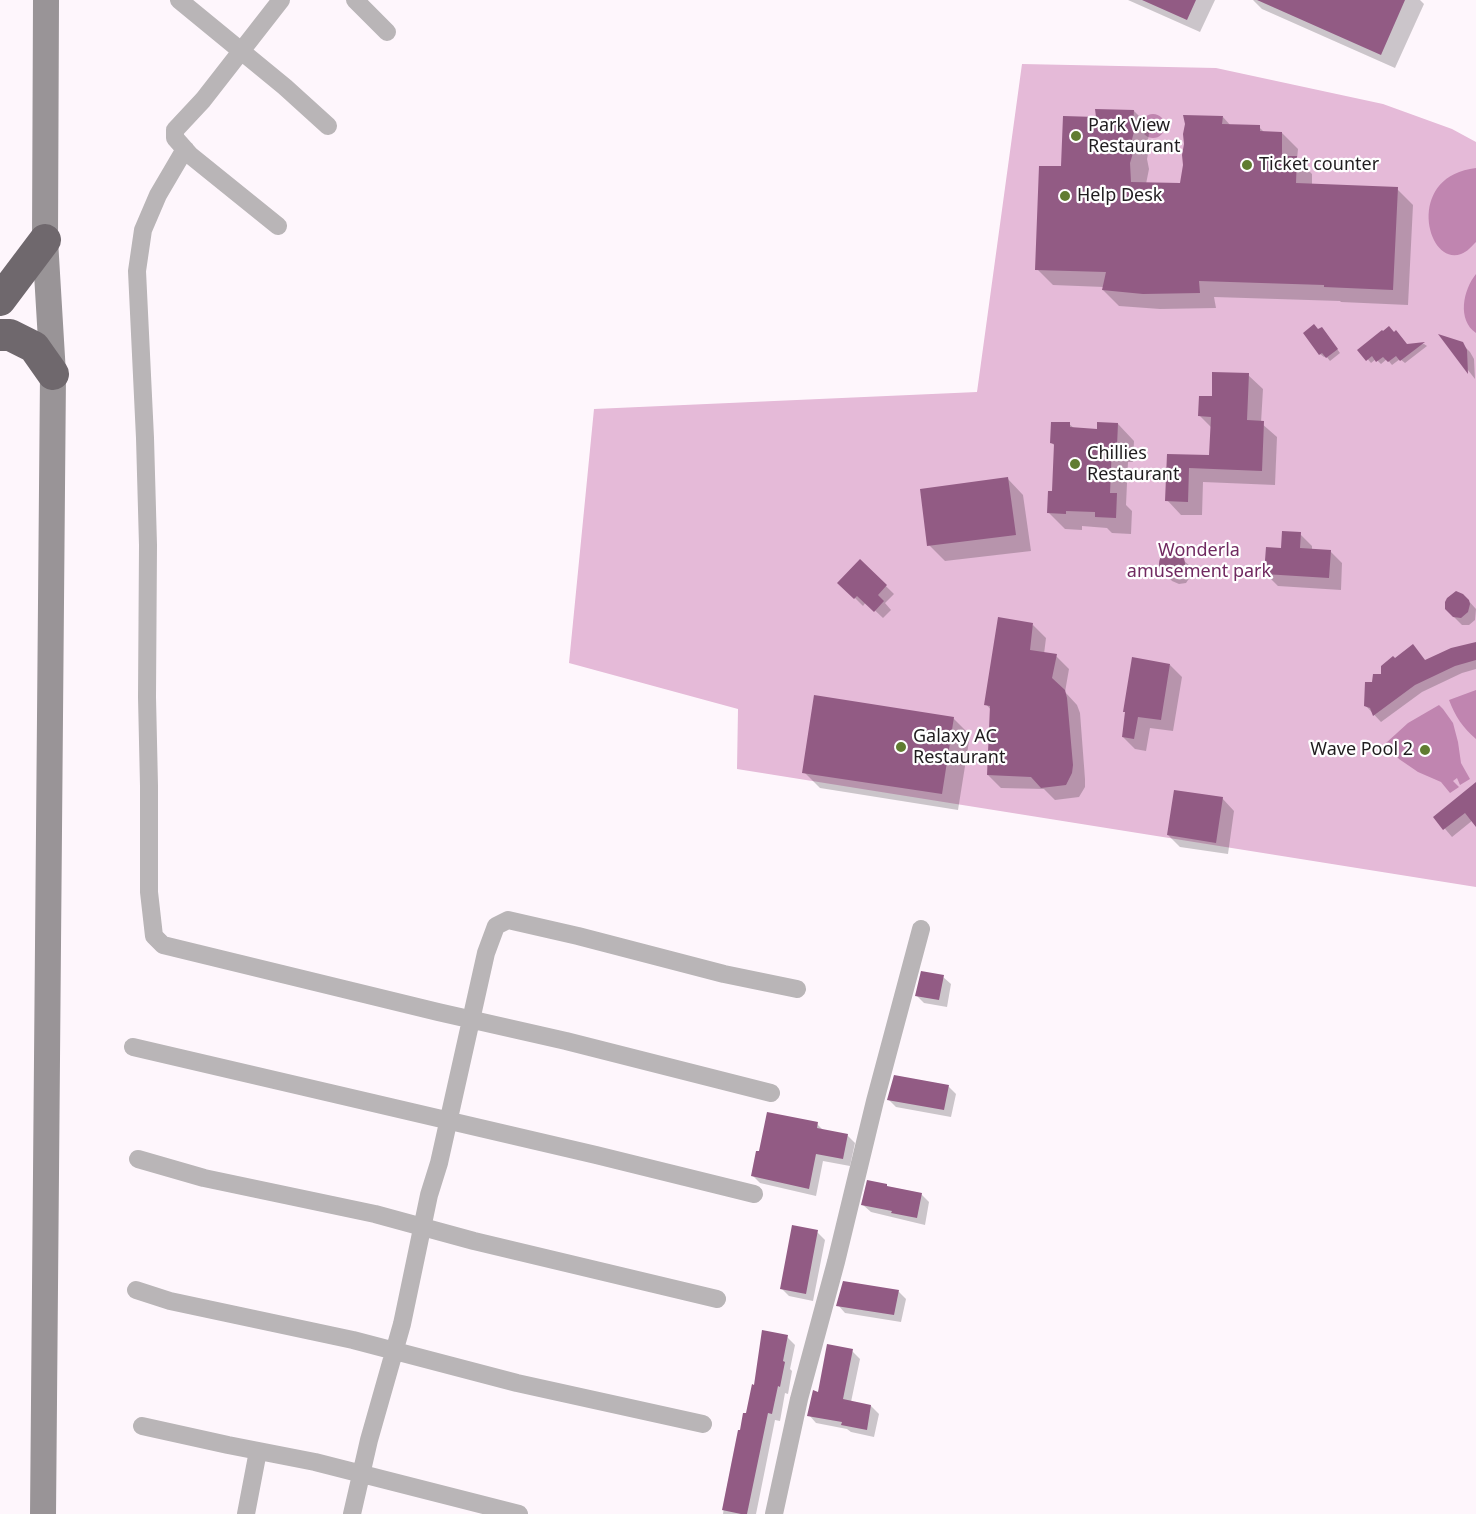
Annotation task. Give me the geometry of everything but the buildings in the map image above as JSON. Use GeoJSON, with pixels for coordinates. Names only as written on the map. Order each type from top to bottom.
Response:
{"type":"FeatureCollection","features":[{"type":"Feature","properties":{"kind":"highway"},"geometry":{"type":"LineString","coordinates":[[0,300],[45,240]]}},
{"type":"Feature","properties":{"kind":"highway"},"geometry":{"type":"LineString","coordinates":[[0,335],[10,335],[34,347],[53,374]]}},
{"type":"Feature","properties":{"kind":"main road"},"geometry":{"type":"LineString","coordinates":[[43,1514],[53,374],[45,240],[46,0]]}},
{"type":"Feature","properties":{"kind":"street"},"geometry":{"type":"LineString","coordinates":[[179,0],[285,87],[328,126]]}},
{"type":"Feature","properties":{"kind":"street"},"geometry":{"type":"LineString","coordinates":[[278,226],[174,138],[175,130],[203,100],[282,0]]}},
{"type":"Feature","properties":{"kind":"street"},"geometry":{"type":"LineString","coordinates":[[355,0],[387,32]]}},
{"type":"Feature","properties":{"kind":"street"},"geometry":{"type":"LineString","coordinates":[[185,149],[158,195],[143,230],[137,271],[148,533],[149,892],[154,936],[164,945],[566,1041],[771,1093]]}},
{"type":"Feature","properties":{"kind":"street"},"geometry":{"type":"LineString","coordinates":[[352,1514],[369,1440],[394,1351],[429,1195],[439,1163],[486,953],[496,926],[508,920],[724,974],[797,988]]}},
{"type":"Feature","properties":{"kind":"street"},"geometry":{"type":"LineString","coordinates":[[774,1514],[799,1399],[921,929]]}},
{"type":"Feature","properties":{"kind":"street"},"geometry":{"type":"LineString","coordinates":[[133,1047],[754,1194]]}},
{"type":"Feature","properties":{"kind":"street"},"geometry":{"type":"LineString","coordinates":[[138,1159],[204,1178],[375,1214],[474,1241],[717,1299]]}},
{"type":"Feature","properties":{"kind":"street"},"geometry":{"type":"LineString","coordinates":[[136,1290],[170,1301],[353,1340],[517,1383],[703,1424]]}},
{"type":"Feature","properties":{"kind":"street"},"geometry":{"type":"LineString","coordinates":[[142,1426],[315,1462],[519,1514]]}},
{"type":"Feature","properties":{"kind":"street"},"geometry":{"type":"LineString","coordinates":[[246,1514],[258,1451]]}},
{"type":"Feature","properties":{"kind":"green space","name":"Wonderla amusement park"},"geometry":{"type":"Polygon","coordinates":[[[1022,64],[1216,68],[1383,104],[1452,129],[1476,142],[1476,887],[737,769],[738,709],[569,663],[594,409],[977,392],[1022,64]]]}},
{"type":"Feature","properties":{"kind":"shaded area"},"geometry":{"type":"Polygon","coordinates":[[[1153,114],[1162,117],[1165,126],[1162,135],[1153,138],[1144,135],[1141,126],[1144,117],[1153,114]]]}},
{"type":"Feature","properties":{"kind":"shaded area"},"geometry":{"type":"Polygon","coordinates":[[[1476,168],[1476,242],[1461,254],[1449,254],[1439,247],[1432,235],[1429,219],[1431,202],[1438,187],[1453,175],[1476,168]]]}},
{"type":"Feature","properties":{"kind":"shaded area"},"geometry":{"type":"Polygon","coordinates":[[[1476,274],[1476,333],[1466,321],[1464,305],[1468,288],[1476,274]]]}},
{"type":"Feature","properties":{"kind":"shaded area"},"geometry":{"type":"Polygon","coordinates":[[[1476,690],[1476,739],[1460,721],[1449,700],[1476,690]]]}},
{"type":"Feature","properties":{"kind":"shaded area","name":"Wave Pool 2"},"geometry":{"type":"Polygon","coordinates":[[[1439,705],[1453,723],[1461,763],[1470,779],[1460,785],[1457,778],[1453,781],[1459,787],[1450,793],[1441,782],[1418,772],[1399,759],[1386,743],[1408,723],[1439,705]]]}},
{"type":"Feature","properties":{"kind":"place","name":"Park View Restaurant"},"geometry":{"type":"Point","coordinates":[1076,136]}},
{"type":"Feature","properties":{"kind":"place","name":"Ticket counter"},"geometry":{"type":"Point","coordinates":[1247,165]}},
{"type":"Feature","properties":{"kind":"place","name":"Help Desk"},"geometry":{"type":"Point","coordinates":[1065,196]}},
{"type":"Feature","properties":{"kind":"place","name":"Chillies Restaurant"},"geometry":{"type":"Point","coordinates":[1075,464]}},
{"type":"Feature","properties":{"kind":"place","name":"Galaxy AC Restaurant"},"geometry":{"type":"Point","coordinates":[901,747]}},
{"type":"Feature","properties":{"kind":"place","name":"Wave Pool 2"},"geometry":{"type":"Point","coordinates":[1425,750]}}]}
